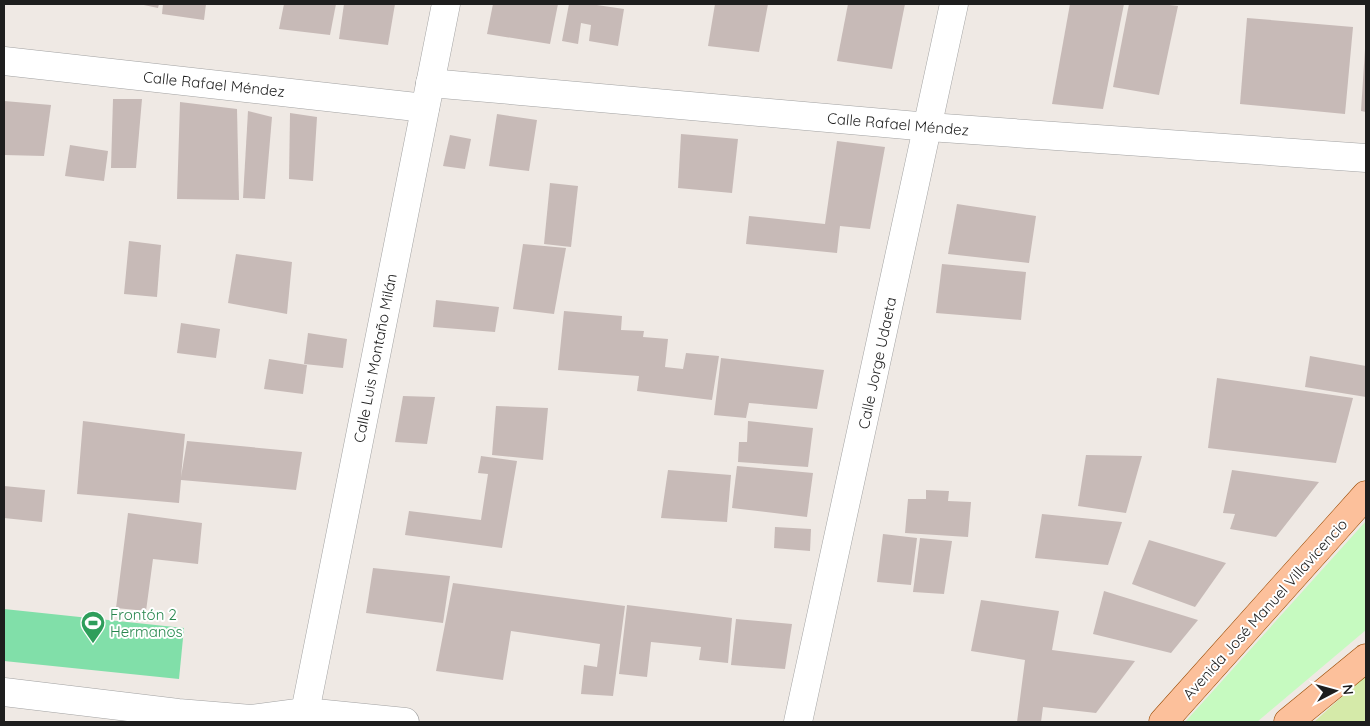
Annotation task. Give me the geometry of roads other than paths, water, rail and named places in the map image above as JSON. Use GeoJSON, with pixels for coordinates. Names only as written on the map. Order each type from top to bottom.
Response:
{"type":"FeatureCollection","features":[{"type":"Feature","properties":{"kind":"main road","name":"Avenida José Manuel Villavicencio"},"geometry":{"type":"LineString","coordinates":[[1163,722],[1366,495]]}},
{"type":"Feature","properties":{"kind":"main road"},"geometry":{"type":"LineString","coordinates":[[1288,722],[1366,658]]}},
{"type":"Feature","properties":{"kind":"street","name":"Calle Luis Montaño Milán"},"geometry":{"type":"LineString","coordinates":[[305,712],[446,4]]}},
{"type":"Feature","properties":{"kind":"street","name":"Calle Jorge Udaeta"},"geometry":{"type":"LineString","coordinates":[[798,722],[929,127],[954,4]]}},
{"type":"Feature","properties":{"kind":"street","name":"Calle Rafael Méndez"},"geometry":{"type":"LineString","coordinates":[[4,61],[427,95],[929,127],[1366,158]]}},
{"type":"Feature","properties":{"kind":"street"},"geometry":{"type":"LineString","coordinates":[[4,692],[177,718],[251,720],[305,712],[405,722]]}},
{"type":"Feature","properties":{"kind":"place","name":"Frontón 2 Hermanos"},"geometry":{"type":"Point","coordinates":[93,644]}}]}
